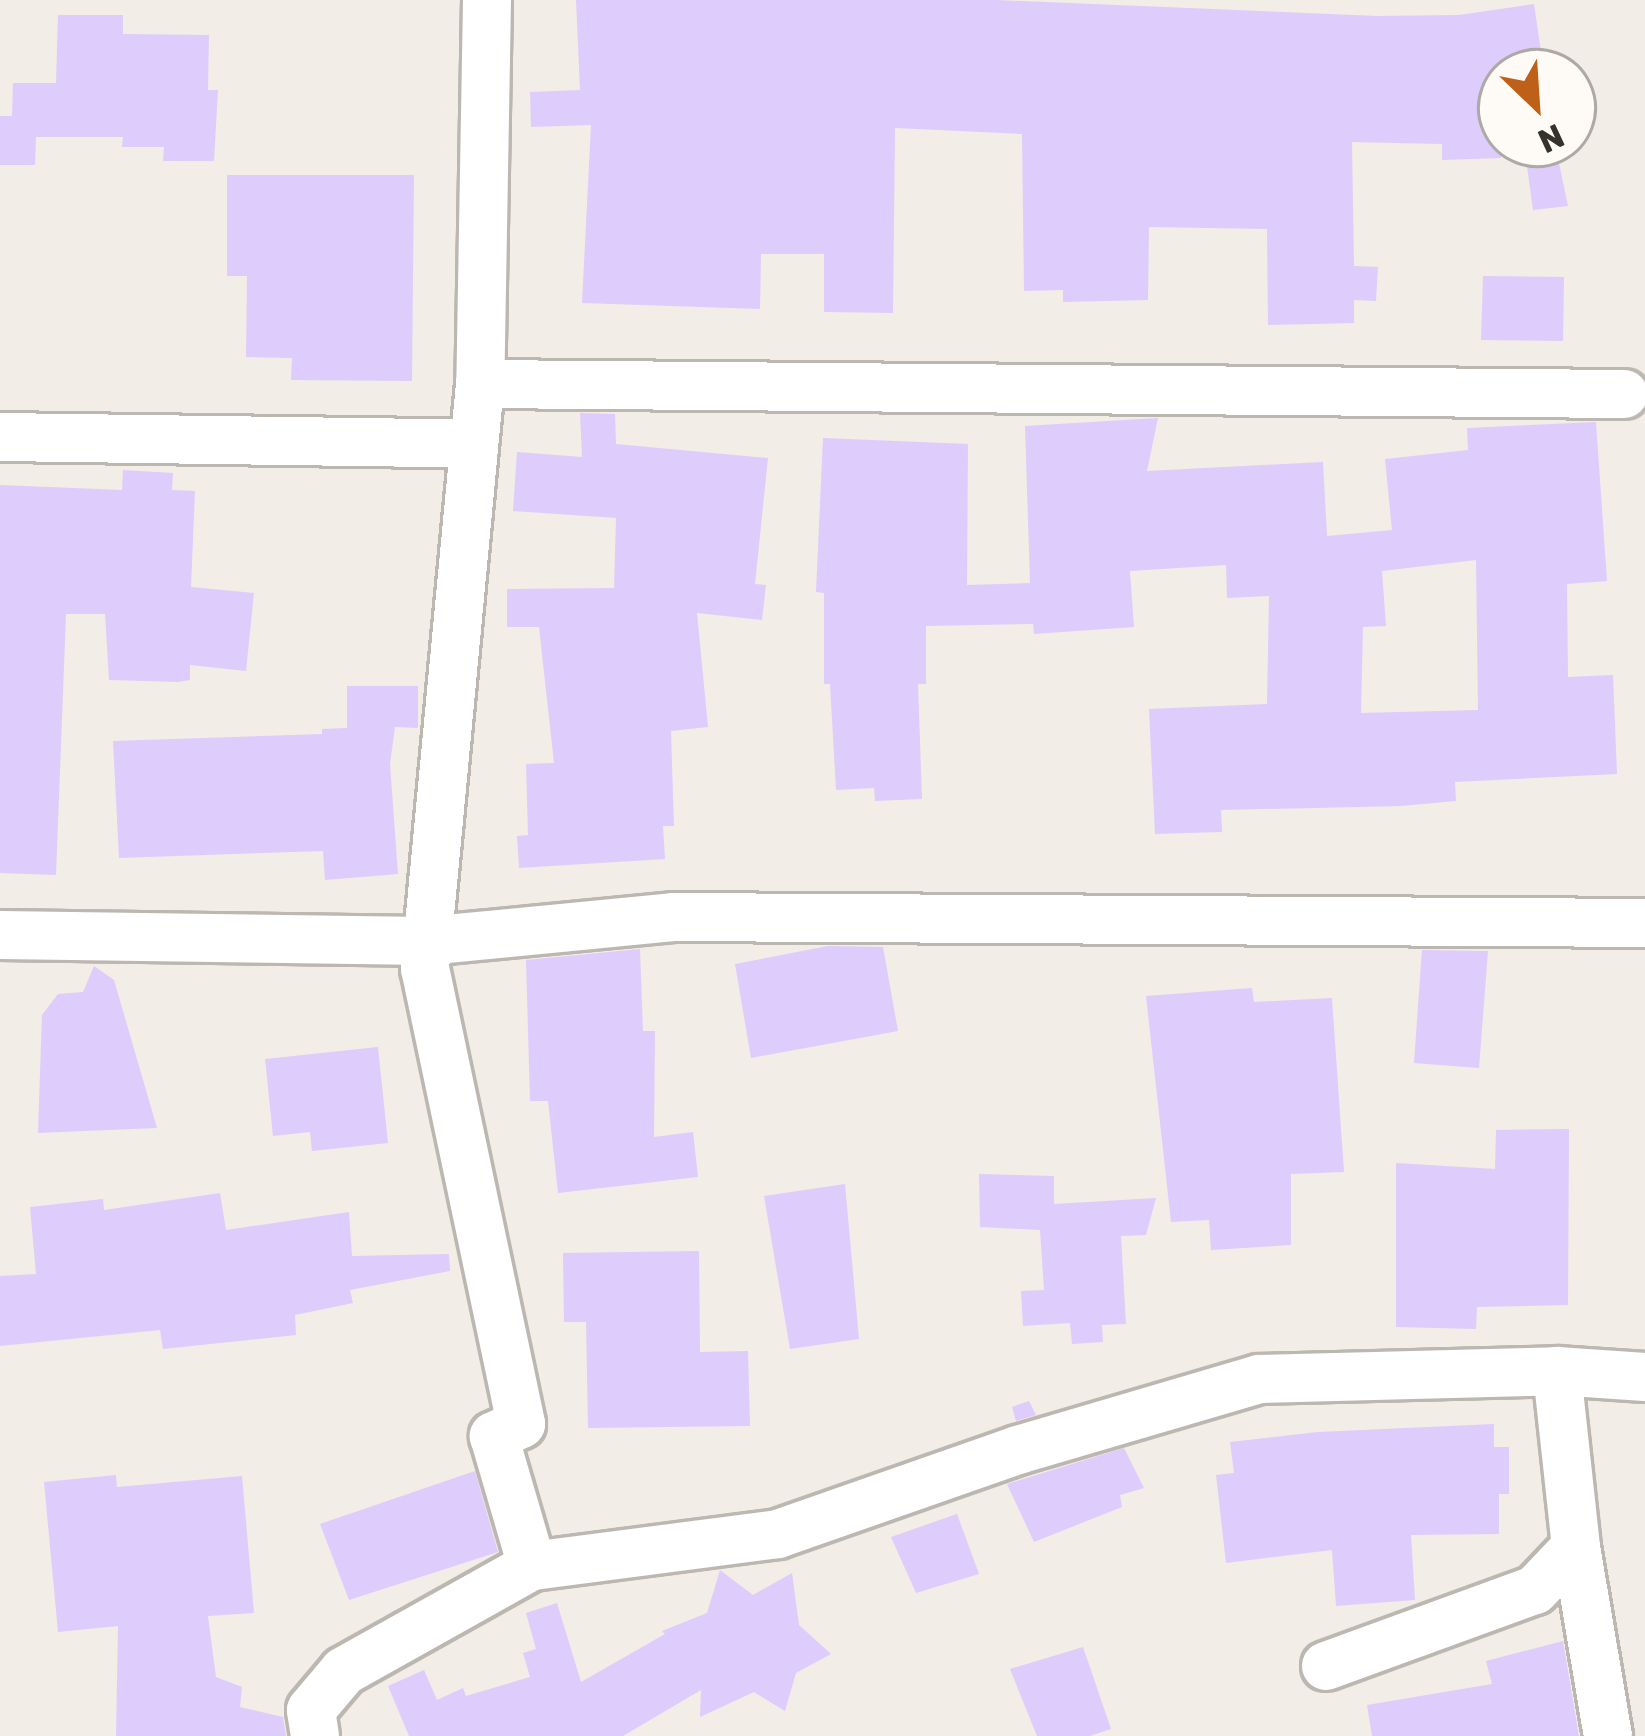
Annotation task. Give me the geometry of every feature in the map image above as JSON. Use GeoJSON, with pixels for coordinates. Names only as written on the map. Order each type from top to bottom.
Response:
{"type":"FeatureCollection","features":[{"type":"Feature","properties":{"kind":"street"},"geometry":{"type":"LineString","coordinates":[[487,0],[480,384],[425,968],[520,1424],[494,1436],[532,1566]]}},
{"type":"Feature","properties":{"kind":"street"},"geometry":{"type":"LineString","coordinates":[[480,384],[1624,394]]}},
{"type":"Feature","properties":{"kind":"street"},"geometry":{"type":"LineString","coordinates":[[0,436],[474,444]]}},
{"type":"Feature","properties":{"kind":"street"},"geometry":{"type":"LineString","coordinates":[[0,934],[426,941],[674,917],[1645,923]]}},
{"type":"Feature","properties":{"kind":"street"},"geometry":{"type":"LineString","coordinates":[[1557,1371],[1576,1547],[1608,1736]]}},
{"type":"Feature","properties":{"kind":"street"},"geometry":{"type":"LineString","coordinates":[[315,1736],[311,1710],[344,1671],[532,1566],[778,1534],[1018,1450],[1259,1379],[1557,1371],[1645,1377]]}},
{"type":"Feature","properties":{"kind":"street"},"geometry":{"type":"LineString","coordinates":[[1326,1666],[1535,1590],[1576,1547]]}},
{"type":"Feature","properties":{"kind":"building"},"geometry":{"type":"Polygon","coordinates":[[[576,0],[996,0],[1377,16],[1459,15],[1534,4],[1540,48],[1477,48],[1477,159],[1442,160],[1442,144],[1352,142],[1354,266],[1378,267],[1376,301],[1354,300],[1354,323],[1268,325],[1267,229],[1149,227],[1148,300],[1063,302],[1063,290],[1024,291],[1022,134],[895,128],[893,313],[824,312],[824,254],[761,254],[760,309],[582,303],[591,125],[531,127],[530,92],[580,90],[576,0]]]}},
{"type":"Feature","properties":{"kind":"building"},"geometry":{"type":"Polygon","coordinates":[[[58,15],[123,15],[123,34],[209,35],[208,90],[218,90],[214,161],[163,161],[164,147],[122,147],[123,137],[36,137],[35,165],[0,165],[0,116],[12,116],[13,83],[56,83],[58,15]]]}},
{"type":"Feature","properties":{"kind":"building"},"geometry":{"type":"Polygon","coordinates":[[[1527,168],[1560,168],[1568,206],[1533,210],[1527,168]]]}},
{"type":"Feature","properties":{"kind":"building"},"geometry":{"type":"Polygon","coordinates":[[[227,175],[414,175],[412,381],[291,380],[292,358],[246,357],[247,276],[227,276],[227,175]]]}},
{"type":"Feature","properties":{"kind":"building"},"geometry":{"type":"Polygon","coordinates":[[[1483,276],[1564,277],[1563,341],[1481,340],[1483,276]]]}},
{"type":"Feature","properties":{"kind":"building"},"geometry":{"type":"Polygon","coordinates":[[[580,413],[615,414],[616,444],[768,458],[755,584],[766,585],[762,620],[697,613],[708,727],[671,731],[674,826],[663,826],[665,859],[519,868],[517,836],[528,835],[526,764],[554,763],[539,627],[507,627],[507,589],[614,588],[616,518],[513,511],[517,452],[582,457],[580,413]]]}},
{"type":"Feature","properties":{"kind":"building"},"geometry":{"type":"Polygon","coordinates":[[[1158,418],[1147,471],[1323,462],[1327,536],[1392,530],[1385,459],[1468,450],[1467,428],[1596,422],[1607,581],[1567,584],[1568,677],[1613,675],[1617,774],[1455,782],[1456,801],[1401,806],[1221,810],[1222,832],[1155,834],[1149,709],[1267,704],[1269,596],[1227,598],[1226,565],[1130,571],[1134,627],[1034,634],[1033,624],[926,626],[926,684],[918,684],[922,799],[875,801],[874,788],[836,790],[830,684],[824,684],[824,593],[816,592],[823,438],[968,444],[967,585],[1030,583],[1025,426],[1158,418]],[[1476,560],[1382,571],[1386,626],[1363,627],[1361,713],[1478,710],[1476,560]]]}},
{"type":"Feature","properties":{"kind":"building"},"geometry":{"type":"Polygon","coordinates":[[[123,470],[173,473],[172,490],[195,491],[191,587],[254,593],[246,671],[190,665],[190,680],[109,680],[105,614],[66,614],[56,875],[0,873],[0,485],[122,490],[123,470]]]}},
{"type":"Feature","properties":{"kind":"building"},"geometry":{"type":"Polygon","coordinates":[[[347,686],[418,686],[418,728],[395,727],[390,764],[398,874],[325,880],[323,851],[119,858],[113,741],[322,734],[322,729],[347,728],[347,686]]]}},
{"type":"Feature","properties":{"kind":"building"},"geometry":{"type":"Polygon","coordinates":[[[828,946],[883,947],[898,1031],[751,1058],[735,964],[828,946]]]}},
{"type":"Feature","properties":{"kind":"building"},"geometry":{"type":"Polygon","coordinates":[[[640,949],[643,1031],[655,1031],[654,1137],[693,1132],[698,1177],[558,1193],[548,1101],[530,1101],[526,960],[640,949]]]}},
{"type":"Feature","properties":{"kind":"building"},"geometry":{"type":"Polygon","coordinates":[[[1422,950],[1488,951],[1479,1068],[1414,1063],[1422,950]]]}},
{"type":"Feature","properties":{"kind":"building"},"geometry":{"type":"Polygon","coordinates":[[[94,966],[114,980],[157,1128],[38,1133],[42,1015],[58,994],[83,992],[94,966]]]}},
{"type":"Feature","properties":{"kind":"building"},"geometry":{"type":"Polygon","coordinates":[[[1252,988],[1254,1002],[1332,998],[1344,1172],[1291,1174],[1291,1245],[1211,1250],[1209,1220],[1171,1222],[1146,996],[1252,988]]]}},
{"type":"Feature","properties":{"kind":"building"},"geometry":{"type":"Polygon","coordinates":[[[378,1047],[388,1143],[312,1151],[310,1132],[273,1136],[265,1059],[378,1047]]]}},
{"type":"Feature","properties":{"kind":"building"},"geometry":{"type":"Polygon","coordinates":[[[1569,1129],[1568,1305],[1477,1307],[1476,1329],[1396,1327],[1396,1163],[1495,1169],[1496,1130],[1569,1129]]]}},
{"type":"Feature","properties":{"kind":"building"},"geometry":{"type":"Polygon","coordinates":[[[979,1174],[1054,1176],[1054,1204],[1156,1198],[1146,1235],[1121,1236],[1126,1324],[1102,1325],[1103,1342],[1072,1344],[1070,1323],[1023,1326],[1021,1291],[1044,1290],[1040,1230],[980,1227],[979,1174]]]}},
{"type":"Feature","properties":{"kind":"building"},"geometry":{"type":"Polygon","coordinates":[[[845,1184],[859,1339],[790,1349],[764,1196],[845,1184]]]}},
{"type":"Feature","properties":{"kind":"building"},"geometry":{"type":"Polygon","coordinates":[[[220,1193],[226,1230],[349,1212],[352,1256],[449,1254],[450,1271],[350,1290],[353,1303],[295,1315],[296,1335],[163,1349],[160,1330],[0,1346],[0,1276],[36,1274],[30,1207],[103,1199],[104,1210],[220,1193]]]}},
{"type":"Feature","properties":{"kind":"building"},"geometry":{"type":"Polygon","coordinates":[[[699,1251],[700,1352],[748,1351],[750,1426],[588,1428],[586,1322],[564,1322],[563,1253],[699,1251]]]}},
{"type":"Feature","properties":{"kind":"building"},"geometry":{"type":"Polygon","coordinates":[[[1029,1401],[1036,1415],[1016,1421],[1012,1407],[1029,1401]]]}},
{"type":"Feature","properties":{"kind":"building"},"geometry":{"type":"Polygon","coordinates":[[[1494,1424],[1494,1447],[1509,1447],[1509,1494],[1499,1494],[1499,1534],[1411,1535],[1415,1600],[1336,1606],[1332,1550],[1226,1563],[1216,1475],[1234,1473],[1230,1442],[1318,1432],[1494,1424]]]}},
{"type":"Feature","properties":{"kind":"building"},"geometry":{"type":"Polygon","coordinates":[[[1124,1448],[1144,1488],[1120,1495],[1122,1507],[1034,1542],[1007,1484],[1124,1448]]]}},
{"type":"Feature","properties":{"kind":"building"},"geometry":{"type":"Polygon","coordinates":[[[475,1471],[498,1552],[349,1600],[320,1524],[475,1471]]]}},
{"type":"Feature","properties":{"kind":"building"},"geometry":{"type":"Polygon","coordinates":[[[116,1475],[117,1487],[242,1476],[254,1613],[208,1616],[216,1677],[242,1687],[240,1707],[283,1717],[286,1736],[116,1736],[118,1626],[58,1632],[44,1482],[116,1475]]]}},
{"type":"Feature","properties":{"kind":"building"},"geometry":{"type":"Polygon","coordinates":[[[957,1514],[979,1574],[916,1593],[891,1537],[957,1514]]]}},
{"type":"Feature","properties":{"kind":"building"},"geometry":{"type":"Polygon","coordinates":[[[720,1570],[753,1595],[792,1573],[799,1625],[831,1654],[796,1673],[785,1711],[754,1692],[700,1717],[701,1690],[623,1736],[409,1736],[388,1686],[424,1670],[437,1700],[463,1688],[466,1696],[530,1677],[523,1653],[536,1649],[526,1613],[557,1603],[581,1682],[665,1634],[662,1631],[707,1613],[720,1570]]]}},
{"type":"Feature","properties":{"kind":"building"},"geometry":{"type":"Polygon","coordinates":[[[1563,1641],[1579,1736],[1372,1736],[1367,1705],[1492,1684],[1486,1661],[1563,1641]]]}},
{"type":"Feature","properties":{"kind":"building"},"geometry":{"type":"Polygon","coordinates":[[[1083,1647],[1111,1729],[1090,1736],[1037,1736],[1010,1669],[1083,1647]]]}}]}
